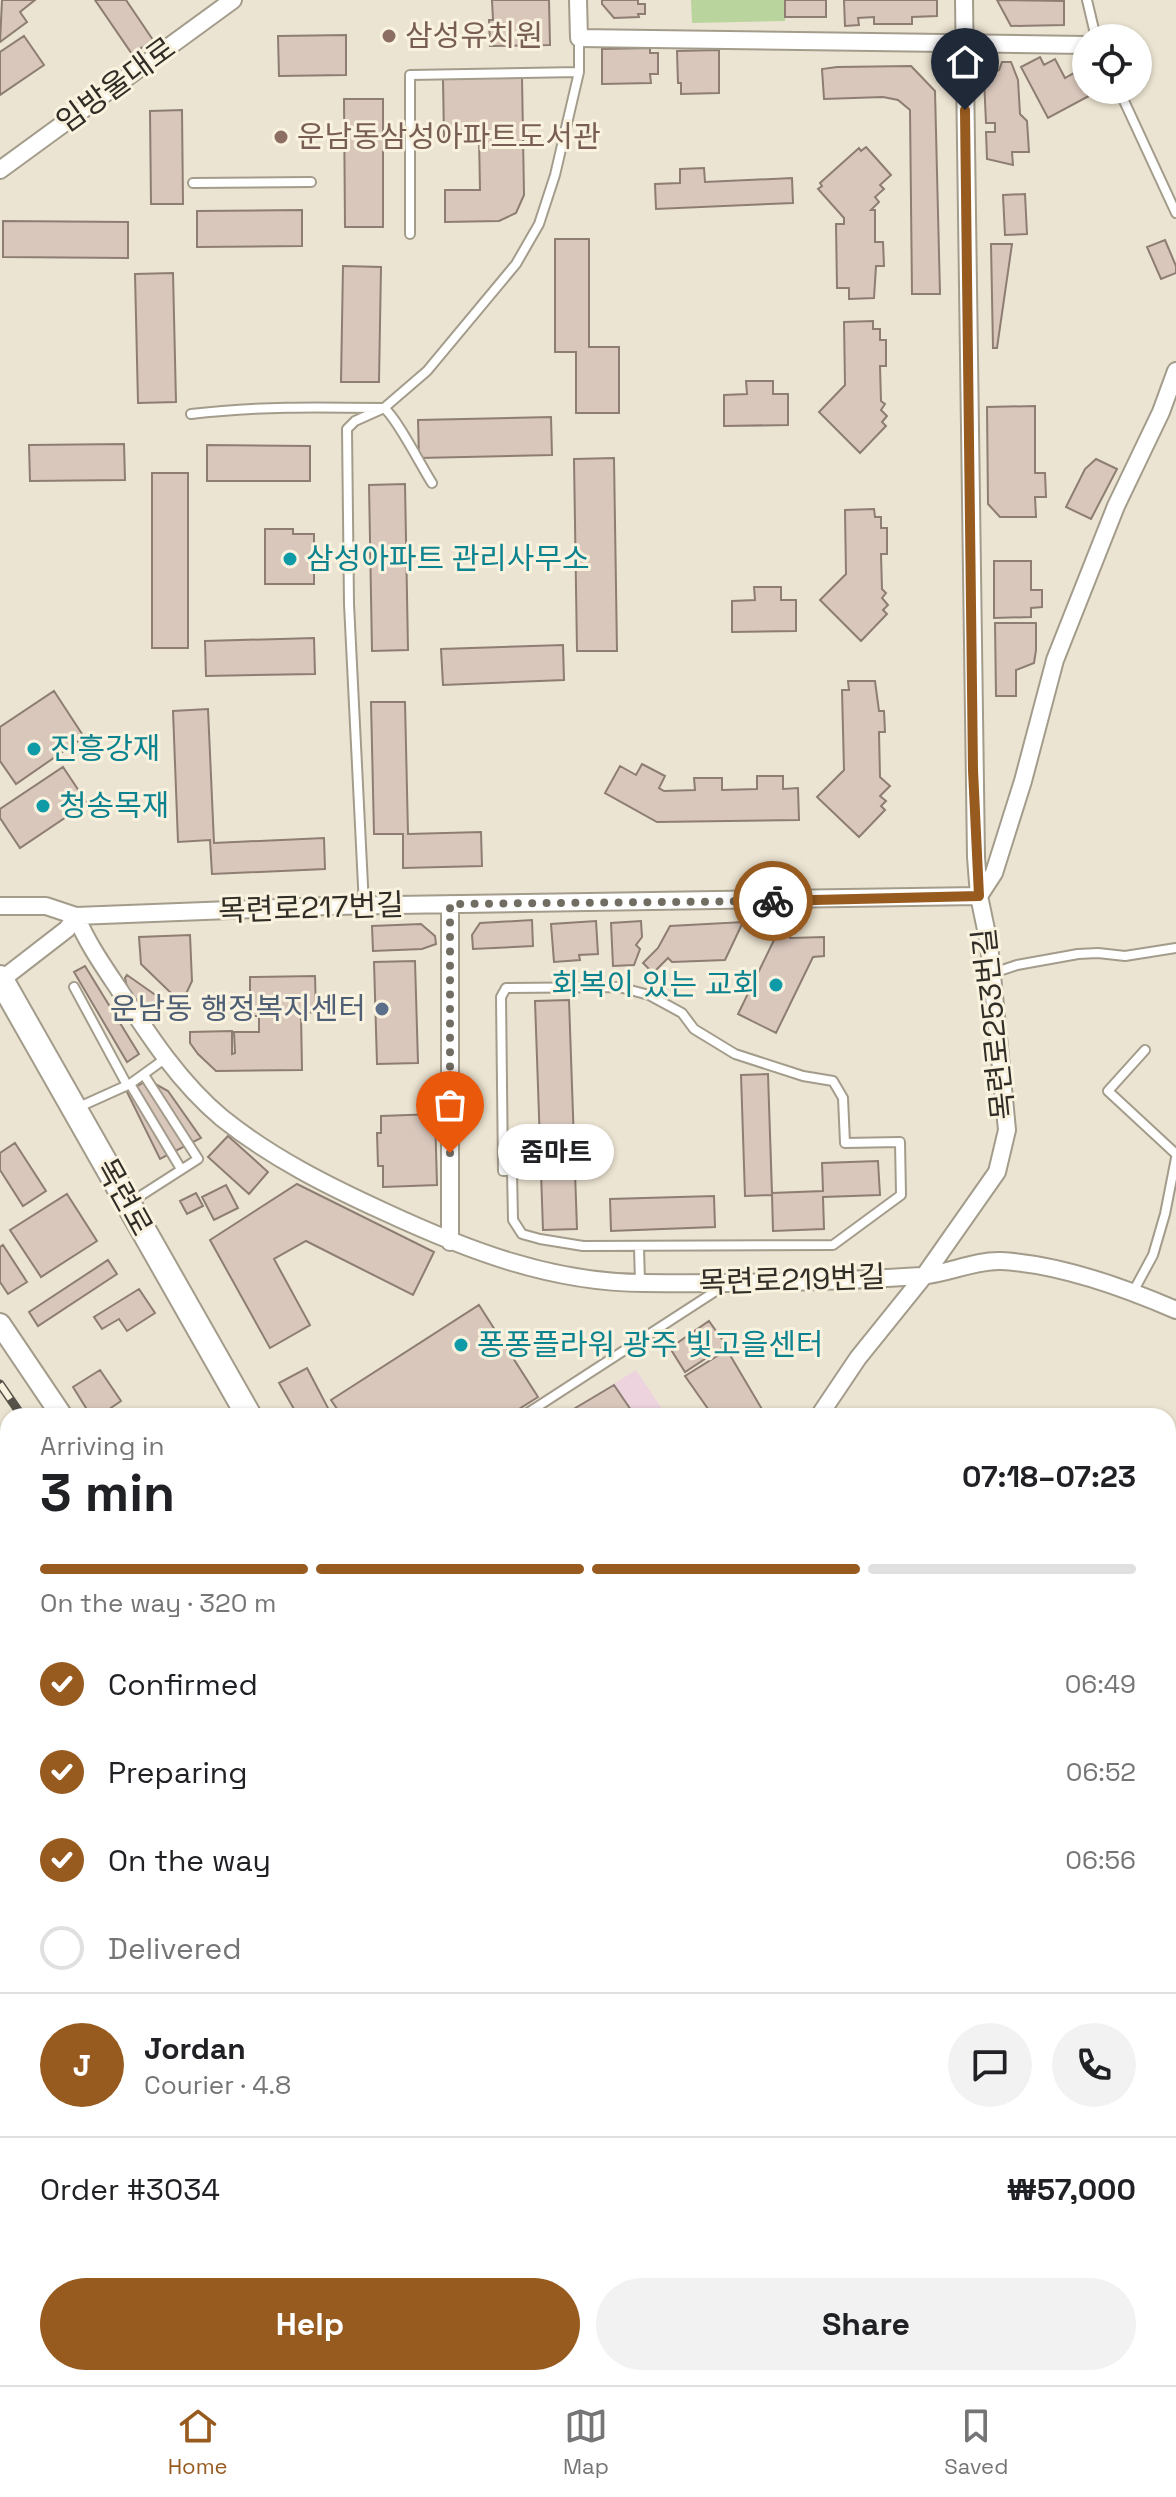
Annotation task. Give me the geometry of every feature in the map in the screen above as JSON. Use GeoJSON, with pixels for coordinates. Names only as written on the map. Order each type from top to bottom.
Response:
{"type":"FeatureCollection","features":[{"type":"Feature","properties":{"kind":"main road","name":"목련로"},"geometry":{"type":"LineString","coordinates":[[0,979],[244,1408]]}},
{"type":"Feature","properties":{"kind":"street","name":"임방울대로"},"geometry":{"type":"LineString","coordinates":[[0,170],[233,0]]}},
{"type":"Feature","properties":{"kind":"street"},"geometry":{"type":"LineString","coordinates":[[578,0],[579,38],[1072,45]]}},
{"type":"Feature","properties":{"kind":"street"},"geometry":{"type":"LineString","coordinates":[[964,0],[973,770],[979,896]]}},
{"type":"Feature","properties":{"kind":"street","name":"목련로253번길"},"geometry":{"type":"LineString","coordinates":[[824,1408],[858,1358],[924,1276],[997,1172],[1007,1130],[989,944],[979,896],[994,873],[1023,781],[1055,660],[1116,506],[1161,412],[1176,371]]}},
{"type":"Feature","properties":{"kind":"street","name":"목련로217번길"},"geometry":{"type":"LineString","coordinates":[[0,906],[46,906],[76,916],[450,904],[979,896]]}},
{"type":"Feature","properties":{"kind":"street"},"geometry":{"type":"LineString","coordinates":[[450,904],[450,1242]]}},
{"type":"Feature","properties":{"kind":"street"},"geometry":{"type":"LineString","coordinates":[[0,979],[67,929],[76,916]]}},
{"type":"Feature","properties":{"kind":"street","name":"목련로219번길"},"geometry":{"type":"LineString","coordinates":[[76,916],[84,937],[176,1072],[220,1116],[262,1148],[341,1192],[450,1242],[504,1261],[559,1273],[640,1283],[924,1276],[998,1261],[1044,1266],[1133,1292],[1176,1310]]}},
{"type":"Feature","properties":{"kind":"street"},"geometry":{"type":"LineString","coordinates":[[0,1324],[57,1408]]}},
{"type":"Feature","properties":{"kind":"lane"},"geometry":{"type":"LineString","coordinates":[[1087,0],[1093,24]]}},
{"type":"Feature","properties":{"kind":"lane"},"geometry":{"type":"LineString","coordinates":[[364,906],[349,604],[347,429],[355,421],[384,408],[427,371],[516,264],[527,246],[548,200],[579,72],[579,38]]}},
{"type":"Feature","properties":{"kind":"lane"},"geometry":{"type":"LineString","coordinates":[[410,234],[410,75],[579,72]]}},
{"type":"Feature","properties":{"kind":"lane"},"geometry":{"type":"LineString","coordinates":[[1125,104],[1176,213]]}},
{"type":"Feature","properties":{"kind":"lane"},"geometry":{"type":"LineString","coordinates":[[193,183],[311,182]]}},
{"type":"Feature","properties":{"kind":"lane"},"geometry":{"type":"LineString","coordinates":[[191,414],[310,406],[384,408],[392,414],[432,483]]}},
{"type":"Feature","properties":{"kind":"lane"},"geometry":{"type":"LineString","coordinates":[[992,973],[1017,965],[1078,954],[1125,956],[1176,948]]}},
{"type":"Feature","properties":{"kind":"lane"},"geometry":{"type":"LineString","coordinates":[[74,987],[181,1169]]}},
{"type":"Feature","properties":{"kind":"lane"},"geometry":{"type":"LineString","coordinates":[[619,987],[649,995],[682,1013],[694,1029],[735,1054],[803,1076],[833,1081],[843,1098],[845,1143],[900,1142],[901,1195],[833,1245],[639,1247],[583,1246],[540,1239],[522,1234],[513,1220],[512,1171],[503,1171],[501,997],[506,988],[619,987]]}},
{"type":"Feature","properties":{"kind":"lane"},"geometry":{"type":"LineString","coordinates":[[1133,1292],[1153,1255],[1165,1214],[1176,1156],[1108,1091],[1145,1050]]}},
{"type":"Feature","properties":{"kind":"lane"},"geometry":{"type":"LineString","coordinates":[[74,1109],[129,1084],[166,1058]]}},
{"type":"Feature","properties":{"kind":"lane"},"geometry":{"type":"LineString","coordinates":[[128,1204],[198,1159],[144,1075]]}},
{"type":"Feature","properties":{"kind":"lane"},"geometry":{"type":"LineString","coordinates":[[639,1247],[640,1283]]}},
{"type":"Feature","properties":{"kind":"lane"},"geometry":{"type":"LineString","coordinates":[[535,1408],[730,1282]]}},
{"type":"Feature","properties":{"kind":"shaded area"},"geometry":{"type":"Polygon","coordinates":[[[636,1370],[662,1408],[575,1408],[636,1370]]]}},
{"type":"Feature","properties":{"kind":"green space"},"geometry":{"type":"Polygon","coordinates":[[[691,0],[785,0],[785,21],[692,23],[691,0]]]}},
{"type":"Feature","properties":{"kind":"building"},"geometry":{"type":"Polygon","coordinates":[[[2,0],[35,0],[20,12],[27,22],[0,42],[2,0]]]}},
{"type":"Feature","properties":{"kind":"building"},"geometry":{"type":"Polygon","coordinates":[[[95,0],[126,0],[153,40],[132,54],[95,0]]]}},
{"type":"Feature","properties":{"kind":"building"},"geometry":{"type":"Polygon","coordinates":[[[492,0],[549,0],[550,45],[490,46],[492,0]]]}},
{"type":"Feature","properties":{"kind":"building"},"geometry":{"type":"Polygon","coordinates":[[[602,0],[638,0],[638,4],[645,4],[645,14],[614,18],[602,0]]]}},
{"type":"Feature","properties":{"kind":"building"},"geometry":{"type":"Polygon","coordinates":[[[785,0],[826,0],[826,17],[785,17],[785,0]]]}},
{"type":"Feature","properties":{"kind":"building"},"geometry":{"type":"Polygon","coordinates":[[[844,0],[937,0],[937,16],[912,17],[912,24],[874,24],[874,17],[858,18],[859,25],[845,26],[844,0]]]}},
{"type":"Feature","properties":{"kind":"building"},"geometry":{"type":"Polygon","coordinates":[[[997,0],[1064,1],[1064,25],[1011,26],[997,0]]]}},
{"type":"Feature","properties":{"kind":"building"},"geometry":{"type":"Polygon","coordinates":[[[346,35],[346,75],[279,76],[278,36],[346,35]]]}},
{"type":"Feature","properties":{"kind":"building"},"geometry":{"type":"Polygon","coordinates":[[[24,36],[44,65],[0,95],[0,52],[24,36]]]}},
{"type":"Feature","properties":{"kind":"building"},"geometry":{"type":"Polygon","coordinates":[[[650,48],[650,53],[658,53],[658,74],[650,74],[651,83],[602,84],[602,49],[650,48]]]}},
{"type":"Feature","properties":{"kind":"building"},"geometry":{"type":"Polygon","coordinates":[[[719,50],[719,93],[681,94],[677,51],[719,50]]]}},
{"type":"Feature","properties":{"kind":"building"},"geometry":{"type":"Polygon","coordinates":[[[1040,57],[1044,65],[1055,59],[1065,78],[1072,74],[1074,104],[1048,118],[1021,67],[1040,57]]]}},
{"type":"Feature","properties":{"kind":"building"},"geometry":{"type":"Polygon","coordinates":[[[1002,62],[1011,62],[1018,80],[1020,114],[1027,121],[1029,152],[1012,152],[1013,165],[987,159],[986,132],[995,132],[995,123],[986,123],[984,79],[999,70],[1002,62]]]}},
{"type":"Feature","properties":{"kind":"building"},"geometry":{"type":"Polygon","coordinates":[[[911,66],[935,91],[940,294],[912,294],[910,110],[898,100],[883,97],[824,99],[822,69],[911,66]]]}},
{"type":"Feature","properties":{"kind":"building"},"geometry":{"type":"Polygon","coordinates":[[[522,77],[524,195],[516,213],[499,221],[445,222],[445,190],[480,190],[479,137],[444,137],[443,79],[522,77]]]}},
{"type":"Feature","properties":{"kind":"building"},"geometry":{"type":"Polygon","coordinates":[[[344,99],[383,99],[383,227],[345,227],[344,99]]]}},
{"type":"Feature","properties":{"kind":"building"},"geometry":{"type":"Polygon","coordinates":[[[182,110],[183,204],[151,204],[150,111],[182,110]]]}},
{"type":"Feature","properties":{"kind":"building"},"geometry":{"type":"Polygon","coordinates":[[[866,147],[891,175],[880,185],[884,189],[875,197],[879,202],[871,210],[875,210],[875,242],[883,242],[884,266],[876,266],[874,298],[849,299],[849,288],[837,288],[836,224],[844,224],[844,218],[818,189],[822,186],[820,183],[859,148],[861,151],[866,147]]]}},
{"type":"Feature","properties":{"kind":"building"},"geometry":{"type":"Polygon","coordinates":[[[704,168],[705,182],[792,178],[793,203],[656,209],[655,184],[680,183],[680,169],[704,168]]]}},
{"type":"Feature","properties":{"kind":"building"},"geometry":{"type":"Polygon","coordinates":[[[1025,194],[1027,234],[1005,235],[1003,195],[1025,194]]]}},
{"type":"Feature","properties":{"kind":"building"},"geometry":{"type":"Polygon","coordinates":[[[302,210],[302,246],[197,247],[197,211],[302,210]]]}},
{"type":"Feature","properties":{"kind":"building"},"geometry":{"type":"Polygon","coordinates":[[[3,221],[128,222],[128,258],[3,257],[3,221]]]}},
{"type":"Feature","properties":{"kind":"building"},"geometry":{"type":"Polygon","coordinates":[[[555,239],[589,239],[589,347],[619,347],[619,413],[576,413],[576,352],[555,352],[555,239]]]}},
{"type":"Feature","properties":{"kind":"building"},"geometry":{"type":"Polygon","coordinates":[[[1165,240],[1176,273],[1161,279],[1147,247],[1165,240]]]}},
{"type":"Feature","properties":{"kind":"building"},"geometry":{"type":"Polygon","coordinates":[[[991,244],[1012,244],[997,348],[993,348],[991,244]]]}},
{"type":"Feature","properties":{"kind":"building"},"geometry":{"type":"Polygon","coordinates":[[[343,266],[381,267],[379,382],[341,382],[343,266]]]}},
{"type":"Feature","properties":{"kind":"building"},"geometry":{"type":"Polygon","coordinates":[[[173,273],[176,402],[138,403],[135,274],[173,273]]]}},
{"type":"Feature","properties":{"kind":"building"},"geometry":{"type":"Polygon","coordinates":[[[873,321],[873,329],[880,329],[880,340],[886,340],[886,366],[880,366],[881,401],[885,404],[881,410],[887,416],[882,422],[886,426],[860,453],[819,412],[845,385],[844,322],[873,321]]]}},
{"type":"Feature","properties":{"kind":"building"},"geometry":{"type":"Polygon","coordinates":[[[746,381],[773,381],[773,394],[788,394],[788,425],[724,426],[724,395],[747,394],[746,381]]]}},
{"type":"Feature","properties":{"kind":"building"},"geometry":{"type":"Polygon","coordinates":[[[1035,406],[1035,473],[1045,473],[1046,497],[1035,497],[1036,517],[1000,517],[988,504],[987,407],[1035,406]]]}},
{"type":"Feature","properties":{"kind":"building"},"geometry":{"type":"Polygon","coordinates":[[[551,417],[552,455],[419,458],[418,420],[551,417]]]}},
{"type":"Feature","properties":{"kind":"building"},"geometry":{"type":"Polygon","coordinates":[[[124,444],[125,480],[30,481],[29,445],[124,444]]]}},
{"type":"Feature","properties":{"kind":"building"},"geometry":{"type":"Polygon","coordinates":[[[207,445],[310,446],[310,481],[207,481],[207,445]]]}},
{"type":"Feature","properties":{"kind":"building"},"geometry":{"type":"Polygon","coordinates":[[[614,458],[617,651],[577,651],[574,459],[614,458]]]}},
{"type":"Feature","properties":{"kind":"building"},"geometry":{"type":"Polygon","coordinates":[[[1096,459],[1117,469],[1091,519],[1066,507],[1085,469],[1096,459]]]}},
{"type":"Feature","properties":{"kind":"building"},"geometry":{"type":"Polygon","coordinates":[[[152,473],[188,473],[188,648],[152,648],[152,473]]]}},
{"type":"Feature","properties":{"kind":"building"},"geometry":{"type":"Polygon","coordinates":[[[405,484],[408,650],[372,651],[369,485],[405,484]]]}},
{"type":"Feature","properties":{"kind":"building"},"geometry":{"type":"Polygon","coordinates":[[[874,509],[875,517],[881,517],[881,528],[887,528],[887,554],[881,554],[882,589],[886,593],[882,598],[888,605],[883,610],[887,614],[861,641],[820,600],[846,574],[845,510],[874,509]]]}},
{"type":"Feature","properties":{"kind":"building","name":"삼성아파트 관리사무소"},"geometry":{"type":"Polygon","coordinates":[[[265,529],[293,529],[293,534],[314,534],[314,584],[265,584],[265,529]]]}},
{"type":"Feature","properties":{"kind":"building"},"geometry":{"type":"Polygon","coordinates":[[[994,561],[1031,561],[1031,590],[1042,590],[1042,607],[1031,608],[1031,617],[994,618],[994,561]]]}},
{"type":"Feature","properties":{"kind":"building"},"geometry":{"type":"Polygon","coordinates":[[[754,587],[781,587],[781,600],[796,600],[796,631],[732,632],[732,601],[755,600],[754,587]]]}},
{"type":"Feature","properties":{"kind":"building"},"geometry":{"type":"Polygon","coordinates":[[[995,623],[1036,623],[1034,663],[1016,670],[1016,696],[996,696],[995,623]]]}},
{"type":"Feature","properties":{"kind":"building"},"geometry":{"type":"Polygon","coordinates":[[[314,638],[315,674],[206,676],[205,641],[314,638]]]}},
{"type":"Feature","properties":{"kind":"building"},"geometry":{"type":"Polygon","coordinates":[[[563,645],[564,680],[443,685],[441,649],[563,645]]]}},
{"type":"Feature","properties":{"kind":"building"},"geometry":{"type":"Polygon","coordinates":[[[848,681],[875,681],[879,711],[884,711],[885,732],[879,732],[880,777],[890,786],[880,796],[886,801],[881,806],[885,810],[859,837],[817,797],[844,770],[842,690],[849,690],[848,681]]]}},
{"type":"Feature","properties":{"kind":"building","name":"진흥강재"},"geometry":{"type":"Polygon","coordinates":[[[54,691],[84,737],[16,784],[0,761],[0,727],[54,691]]]}},
{"type":"Feature","properties":{"kind":"building"},"geometry":{"type":"Polygon","coordinates":[[[371,702],[405,702],[408,834],[481,832],[482,866],[403,868],[403,834],[374,834],[371,702]]]}},
{"type":"Feature","properties":{"kind":"building"},"geometry":{"type":"Polygon","coordinates":[[[208,709],[214,843],[324,838],[325,869],[212,874],[210,840],[178,842],[173,711],[208,709]]]}},
{"type":"Feature","properties":{"kind":"building"},"geometry":{"type":"Polygon","coordinates":[[[642,764],[665,776],[659,788],[664,791],[695,790],[694,778],[722,778],[722,790],[757,789],[757,776],[783,776],[783,789],[798,788],[799,820],[657,822],[605,793],[620,766],[636,775],[642,764]]]}},
{"type":"Feature","properties":{"kind":"building","name":"청송목재"},"geometry":{"type":"Polygon","coordinates":[[[63,767],[87,803],[20,848],[0,818],[0,809],[63,767]]]}},
{"type":"Feature","properties":{"kind":"building"},"geometry":{"type":"Polygon","coordinates":[[[532,920],[533,946],[473,949],[472,935],[480,923],[532,920]]]}},
{"type":"Feature","properties":{"kind":"building"},"geometry":{"type":"Polygon","coordinates":[[[596,921],[598,954],[579,955],[580,960],[554,962],[551,924],[596,921]]]}},
{"type":"Feature","properties":{"kind":"building"},"geometry":{"type":"Polygon","coordinates":[[[641,921],[642,937],[636,945],[640,949],[634,965],[613,966],[611,923],[641,921]]]}},
{"type":"Feature","properties":{"kind":"building"},"geometry":{"type":"Polygon","coordinates":[[[743,922],[725,960],[672,962],[668,958],[653,973],[643,963],[658,948],[670,926],[743,922]]]}},
{"type":"Feature","properties":{"kind":"building"},"geometry":{"type":"Polygon","coordinates":[[[421,924],[435,936],[436,944],[422,949],[373,951],[372,926],[421,924]]]}},
{"type":"Feature","properties":{"kind":"building","name":"회복이 있는 교회"},"geometry":{"type":"Polygon","coordinates":[[[775,929],[790,929],[790,938],[824,937],[824,956],[813,957],[776,1033],[738,1014],[775,938],[775,929]]]}},
{"type":"Feature","properties":{"kind":"building"},"geometry":{"type":"Polygon","coordinates":[[[190,935],[192,981],[186,994],[173,995],[141,964],[139,937],[190,935]]]}},
{"type":"Feature","properties":{"kind":"building","name":"운남동 행정복지센터"},"geometry":{"type":"Polygon","coordinates":[[[415,961],[418,1063],[377,1064],[374,962],[415,961]]]}},
{"type":"Feature","properties":{"kind":"building"},"geometry":{"type":"Polygon","coordinates":[[[85,966],[139,1054],[127,1062],[74,972],[85,966]]]}},
{"type":"Feature","properties":{"kind":"building"},"geometry":{"type":"Polygon","coordinates":[[[127,975],[164,1001],[149,1023],[128,992],[127,975]]]}},
{"type":"Feature","properties":{"kind":"building"},"geometry":{"type":"Polygon","coordinates":[[[315,976],[316,1012],[301,1013],[302,1070],[216,1071],[190,1043],[190,1032],[232,1031],[232,1054],[235,1053],[234,1032],[259,1032],[259,1016],[250,1016],[250,977],[315,976]]]}},
{"type":"Feature","properties":{"kind":"building"},"geometry":{"type":"Polygon","coordinates":[[[569,1000],[577,1229],[543,1230],[535,1001],[569,1000]]]}},
{"type":"Feature","properties":{"kind":"building"},"geometry":{"type":"Polygon","coordinates":[[[768,1074],[772,1195],[745,1196],[741,1075],[768,1074]]]}},
{"type":"Feature","properties":{"kind":"building"},"geometry":{"type":"Polygon","coordinates":[[[768,1074],[772,1193],[823,1191],[822,1163],[878,1161],[880,1195],[823,1197],[824,1229],[773,1231],[772,1195],[745,1196],[741,1075],[768,1074]]]}},
{"type":"Feature","properties":{"kind":"building"},"geometry":{"type":"Polygon","coordinates":[[[148,1080],[168,1091],[201,1138],[160,1159],[127,1092],[148,1080]]]}},
{"type":"Feature","properties":{"kind":"building"},"geometry":{"type":"Polygon","coordinates":[[[435,1114],[437,1185],[383,1187],[383,1166],[378,1166],[377,1133],[381,1133],[381,1116],[435,1114]]]}},
{"type":"Feature","properties":{"kind":"building"},"geometry":{"type":"Polygon","coordinates":[[[228,1136],[268,1172],[249,1194],[208,1157],[228,1136]]]}},
{"type":"Feature","properties":{"kind":"building"},"geometry":{"type":"Polygon","coordinates":[[[15,1143],[46,1191],[23,1206],[0,1170],[0,1153],[15,1143]]]}},
{"type":"Feature","properties":{"kind":"building"},"geometry":{"type":"Polygon","coordinates":[[[878,1161],[880,1195],[823,1197],[824,1229],[773,1231],[772,1193],[823,1191],[822,1163],[878,1161]]]}},
{"type":"Feature","properties":{"kind":"building"},"geometry":{"type":"Polygon","coordinates":[[[297,1184],[434,1252],[413,1295],[306,1241],[274,1259],[310,1325],[270,1348],[210,1240],[297,1184]]]}},
{"type":"Feature","properties":{"kind":"building"},"geometry":{"type":"Polygon","coordinates":[[[226,1185],[238,1208],[214,1220],[202,1197],[226,1185]]]}},
{"type":"Feature","properties":{"kind":"building"},"geometry":{"type":"Polygon","coordinates":[[[196,1193],[203,1206],[187,1214],[180,1201],[196,1193]]]}},
{"type":"Feature","properties":{"kind":"building"},"geometry":{"type":"Polygon","coordinates":[[[67,1194],[97,1241],[41,1277],[10,1230],[67,1194]]]}},
{"type":"Feature","properties":{"kind":"building"},"geometry":{"type":"Polygon","coordinates":[[[714,1196],[715,1227],[611,1231],[610,1199],[714,1196]]]}},
{"type":"Feature","properties":{"kind":"building"},"geometry":{"type":"Polygon","coordinates":[[[3,1245],[27,1282],[8,1294],[0,1282],[0,1247],[3,1245]]]}},
{"type":"Feature","properties":{"kind":"building"},"geometry":{"type":"Polygon","coordinates":[[[108,1260],[117,1274],[38,1326],[29,1312],[108,1260]]]}},
{"type":"Feature","properties":{"kind":"building"},"geometry":{"type":"Polygon","coordinates":[[[139,1289],[155,1313],[127,1331],[119,1319],[102,1329],[94,1317],[139,1289]]]}},
{"type":"Feature","properties":{"kind":"building","name":"퐁퐁플라워 광주 빛고을센터"},"geometry":{"type":"Polygon","coordinates":[[[479,1305],[538,1397],[521,1408],[336,1408],[331,1400],[479,1305]]]}},
{"type":"Feature","properties":{"kind":"building"},"geometry":{"type":"Polygon","coordinates":[[[709,1321],[726,1345],[685,1372],[670,1348],[709,1321]]]}},
{"type":"Feature","properties":{"kind":"building"},"geometry":{"type":"Polygon","coordinates":[[[727,1350],[761,1408],[707,1408],[685,1376],[727,1350]]]}},
{"type":"Feature","properties":{"kind":"building"},"geometry":{"type":"Polygon","coordinates":[[[307,1368],[328,1408],[293,1408],[279,1383],[307,1368]]]}},
{"type":"Feature","properties":{"kind":"building"},"geometry":{"type":"Polygon","coordinates":[[[100,1370],[121,1401],[111,1408],[86,1408],[73,1387],[100,1370]]]}},
{"type":"Feature","properties":{"kind":"building"},"geometry":{"type":"Polygon","coordinates":[[[614,1385],[630,1408],[575,1408],[614,1385]]]}},
{"type":"Feature","properties":{"kind":"railway"},"geometry":{"type":"LineString","coordinates":[[0,1384],[16,1408]]}},
{"type":"Feature","properties":{"kind":"way so far"},"geometry":{"type":"LineString","coordinates":[[450,1153],[450,904],[773,901]]}},
{"type":"Feature","properties":{"kind":"place","name":"삼성유치원"},"geometry":{"type":"Point","coordinates":[389,36]}},
{"type":"Feature","properties":{"kind":"place","name":"운남동삼성아파트도서관"},"geometry":{"type":"Point","coordinates":[281,137]}},
{"type":"Feature","properties":{"kind":"place","name":"삼성아파트 관리사무소"},"geometry":{"type":"Point","coordinates":[290,559]}},
{"type":"Feature","properties":{"kind":"place","name":"진흥강재"},"geometry":{"type":"Point","coordinates":[34,749]}},
{"type":"Feature","properties":{"kind":"place","name":"청송목재"},"geometry":{"type":"Point","coordinates":[43,806]}},
{"type":"Feature","properties":{"kind":"place","name":"회복이 있는 교회"},"geometry":{"type":"Point","coordinates":[776,985]}},
{"type":"Feature","properties":{"kind":"place","name":"운남동 행정복지센터"},"geometry":{"type":"Point","coordinates":[382,1009]}},
{"type":"Feature","properties":{"kind":"place","name":"줌마트"},"geometry":{"type":"Point","coordinates":[450,1153]}},
{"type":"Feature","properties":{"kind":"place","name":"퐁퐁플라워 광주 빛고을센터"},"geometry":{"type":"Point","coordinates":[461,1345]}},
{"type":"Feature","properties":{"kind":"route"},"geometry":{"type":"LineString","coordinates":[[773,901],[979,896],[973,770],[965,110]]}}]}
